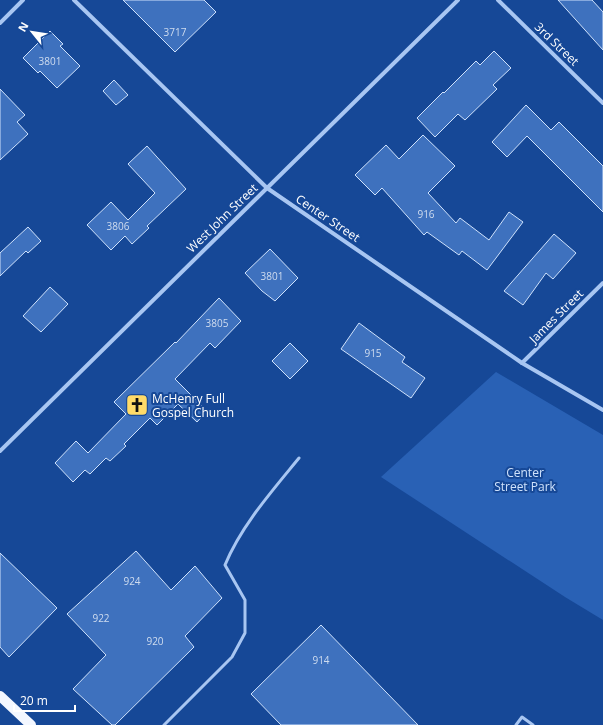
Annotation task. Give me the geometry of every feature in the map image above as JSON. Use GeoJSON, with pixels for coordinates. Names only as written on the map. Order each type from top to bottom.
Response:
{"type":"FeatureCollection","features":[{"type":"Feature","properties":{"kind":"main road"},"geometry":{"type":"LineString","coordinates":[[0,696],[31,725]]}},
{"type":"Feature","properties":{"kind":"street"},"geometry":{"type":"LineString","coordinates":[[0,23],[23,0]]}},
{"type":"Feature","properties":{"kind":"street","name":"Center Street"},"geometry":{"type":"LineString","coordinates":[[74,0],[267,188],[522,363],[603,410]]}},
{"type":"Feature","properties":{"kind":"street","name":"West John Street"},"geometry":{"type":"LineString","coordinates":[[0,450],[458,0]]}},
{"type":"Feature","properties":{"kind":"street","name":"3rd Street"},"geometry":{"type":"LineString","coordinates":[[498,0],[603,103]]}},
{"type":"Feature","properties":{"kind":"street","name":"James Street"},"geometry":{"type":"LineString","coordinates":[[522,363],[603,284]]}},
{"type":"Feature","properties":{"kind":"lane"},"geometry":{"type":"LineString","coordinates":[[164,725],[232,657],[245,633],[245,600],[225,566],[232,548],[270,493],[299,458]]}},
{"type":"Feature","properties":{"kind":"lane"},"geometry":{"type":"LineString","coordinates":[[516,725],[522,717],[533,725]]}},
{"type":"Feature","properties":{"kind":"green space","name":"Center Street Park"},"geometry":{"type":"Polygon","coordinates":[[[496,372],[603,435],[603,620],[565,597],[381,477],[496,372]]]}},
{"type":"Feature","properties":{"kind":"building"},"geometry":{"type":"Polygon","coordinates":[[[123,0],[204,0],[216,12],[175,52],[123,0]]]}},
{"type":"Feature","properties":{"kind":"building"},"geometry":{"type":"Polygon","coordinates":[[[558,0],[592,0],[603,12],[603,50],[558,0]]]}},
{"type":"Feature","properties":{"kind":"building"},"geometry":{"type":"Polygon","coordinates":[[[50,31],[63,44],[60,46],[80,66],[57,88],[40,71],[38,73],[23,58],[50,31]]]}},
{"type":"Feature","properties":{"kind":"building"},"geometry":{"type":"Polygon","coordinates":[[[494,51],[511,68],[493,85],[497,89],[465,120],[458,114],[435,137],[417,118],[476,61],[480,65],[494,51]]]}},
{"type":"Feature","properties":{"kind":"building"},"geometry":{"type":"Polygon","coordinates":[[[114,80],[128,95],[116,105],[103,91],[114,80]]]}},
{"type":"Feature","properties":{"kind":"building"},"geometry":{"type":"Polygon","coordinates":[[[0,89],[25,115],[17,122],[28,134],[0,160],[0,89]]]}},
{"type":"Feature","properties":{"kind":"building"},"geometry":{"type":"Polygon","coordinates":[[[526,105],[551,130],[559,122],[603,166],[603,212],[527,136],[507,157],[492,142],[526,105]]]}},
{"type":"Feature","properties":{"kind":"building"},"geometry":{"type":"Polygon","coordinates":[[[423,135],[455,166],[428,193],[456,223],[460,218],[489,240],[509,212],[523,222],[487,270],[462,251],[459,255],[427,232],[424,235],[382,188],[375,195],[355,175],[386,145],[399,159],[423,135]]]}},
{"type":"Feature","properties":{"kind":"building"},"geometry":{"type":"Polygon","coordinates":[[[147,146],[186,189],[147,226],[149,228],[132,244],[125,236],[111,250],[87,225],[111,202],[128,220],[155,193],[128,164],[147,146]]]}},
{"type":"Feature","properties":{"kind":"building"},"geometry":{"type":"Polygon","coordinates":[[[28,227],[41,241],[28,253],[26,251],[0,276],[0,253],[28,227]]]}},
{"type":"Feature","properties":{"kind":"building"},"geometry":{"type":"Polygon","coordinates":[[[554,234],[576,253],[553,279],[546,273],[523,305],[504,291],[554,234]]]}},
{"type":"Feature","properties":{"kind":"building"},"geometry":{"type":"Polygon","coordinates":[[[270,249],[298,278],[275,301],[262,291],[245,273],[270,249]]]}},
{"type":"Feature","properties":{"kind":"building"},"geometry":{"type":"Polygon","coordinates":[[[50,287],[68,304],[41,332],[23,316],[50,287]]]}},
{"type":"Feature","properties":{"kind":"building"},"geometry":{"type":"Polygon","coordinates":[[[219,298],[241,321],[215,348],[210,343],[175,379],[207,411],[197,422],[178,404],[157,425],[150,418],[124,444],[126,446],[110,461],[106,458],[90,474],[85,470],[73,482],[55,463],[76,441],[88,453],[126,414],[114,402],[175,342],[176,343],[219,298]]]}},
{"type":"Feature","properties":{"kind":"building"},"geometry":{"type":"Polygon","coordinates":[[[359,323],[405,357],[402,362],[425,378],[411,398],[341,349],[359,323]]]}},
{"type":"Feature","properties":{"kind":"building"},"geometry":{"type":"Polygon","coordinates":[[[290,343],[308,361],[290,379],[272,361],[290,343]]]}},
{"type":"Feature","properties":{"kind":"building"},"geometry":{"type":"Polygon","coordinates":[[[136,551],[171,590],[195,566],[222,598],[185,636],[194,647],[115,725],[112,725],[73,689],[106,655],[67,614],[136,551]]]}},
{"type":"Feature","properties":{"kind":"building"},"geometry":{"type":"Polygon","coordinates":[[[0,553],[57,608],[9,657],[0,647],[0,553]]]}},
{"type":"Feature","properties":{"kind":"building"},"geometry":{"type":"Polygon","coordinates":[[[321,625],[418,725],[281,725],[251,694],[321,625]]]}},
{"type":"Feature","properties":{"kind":"place","name":"McHenry Full Gospel Church"},"geometry":{"type":"Point","coordinates":[137,405]}}]}
